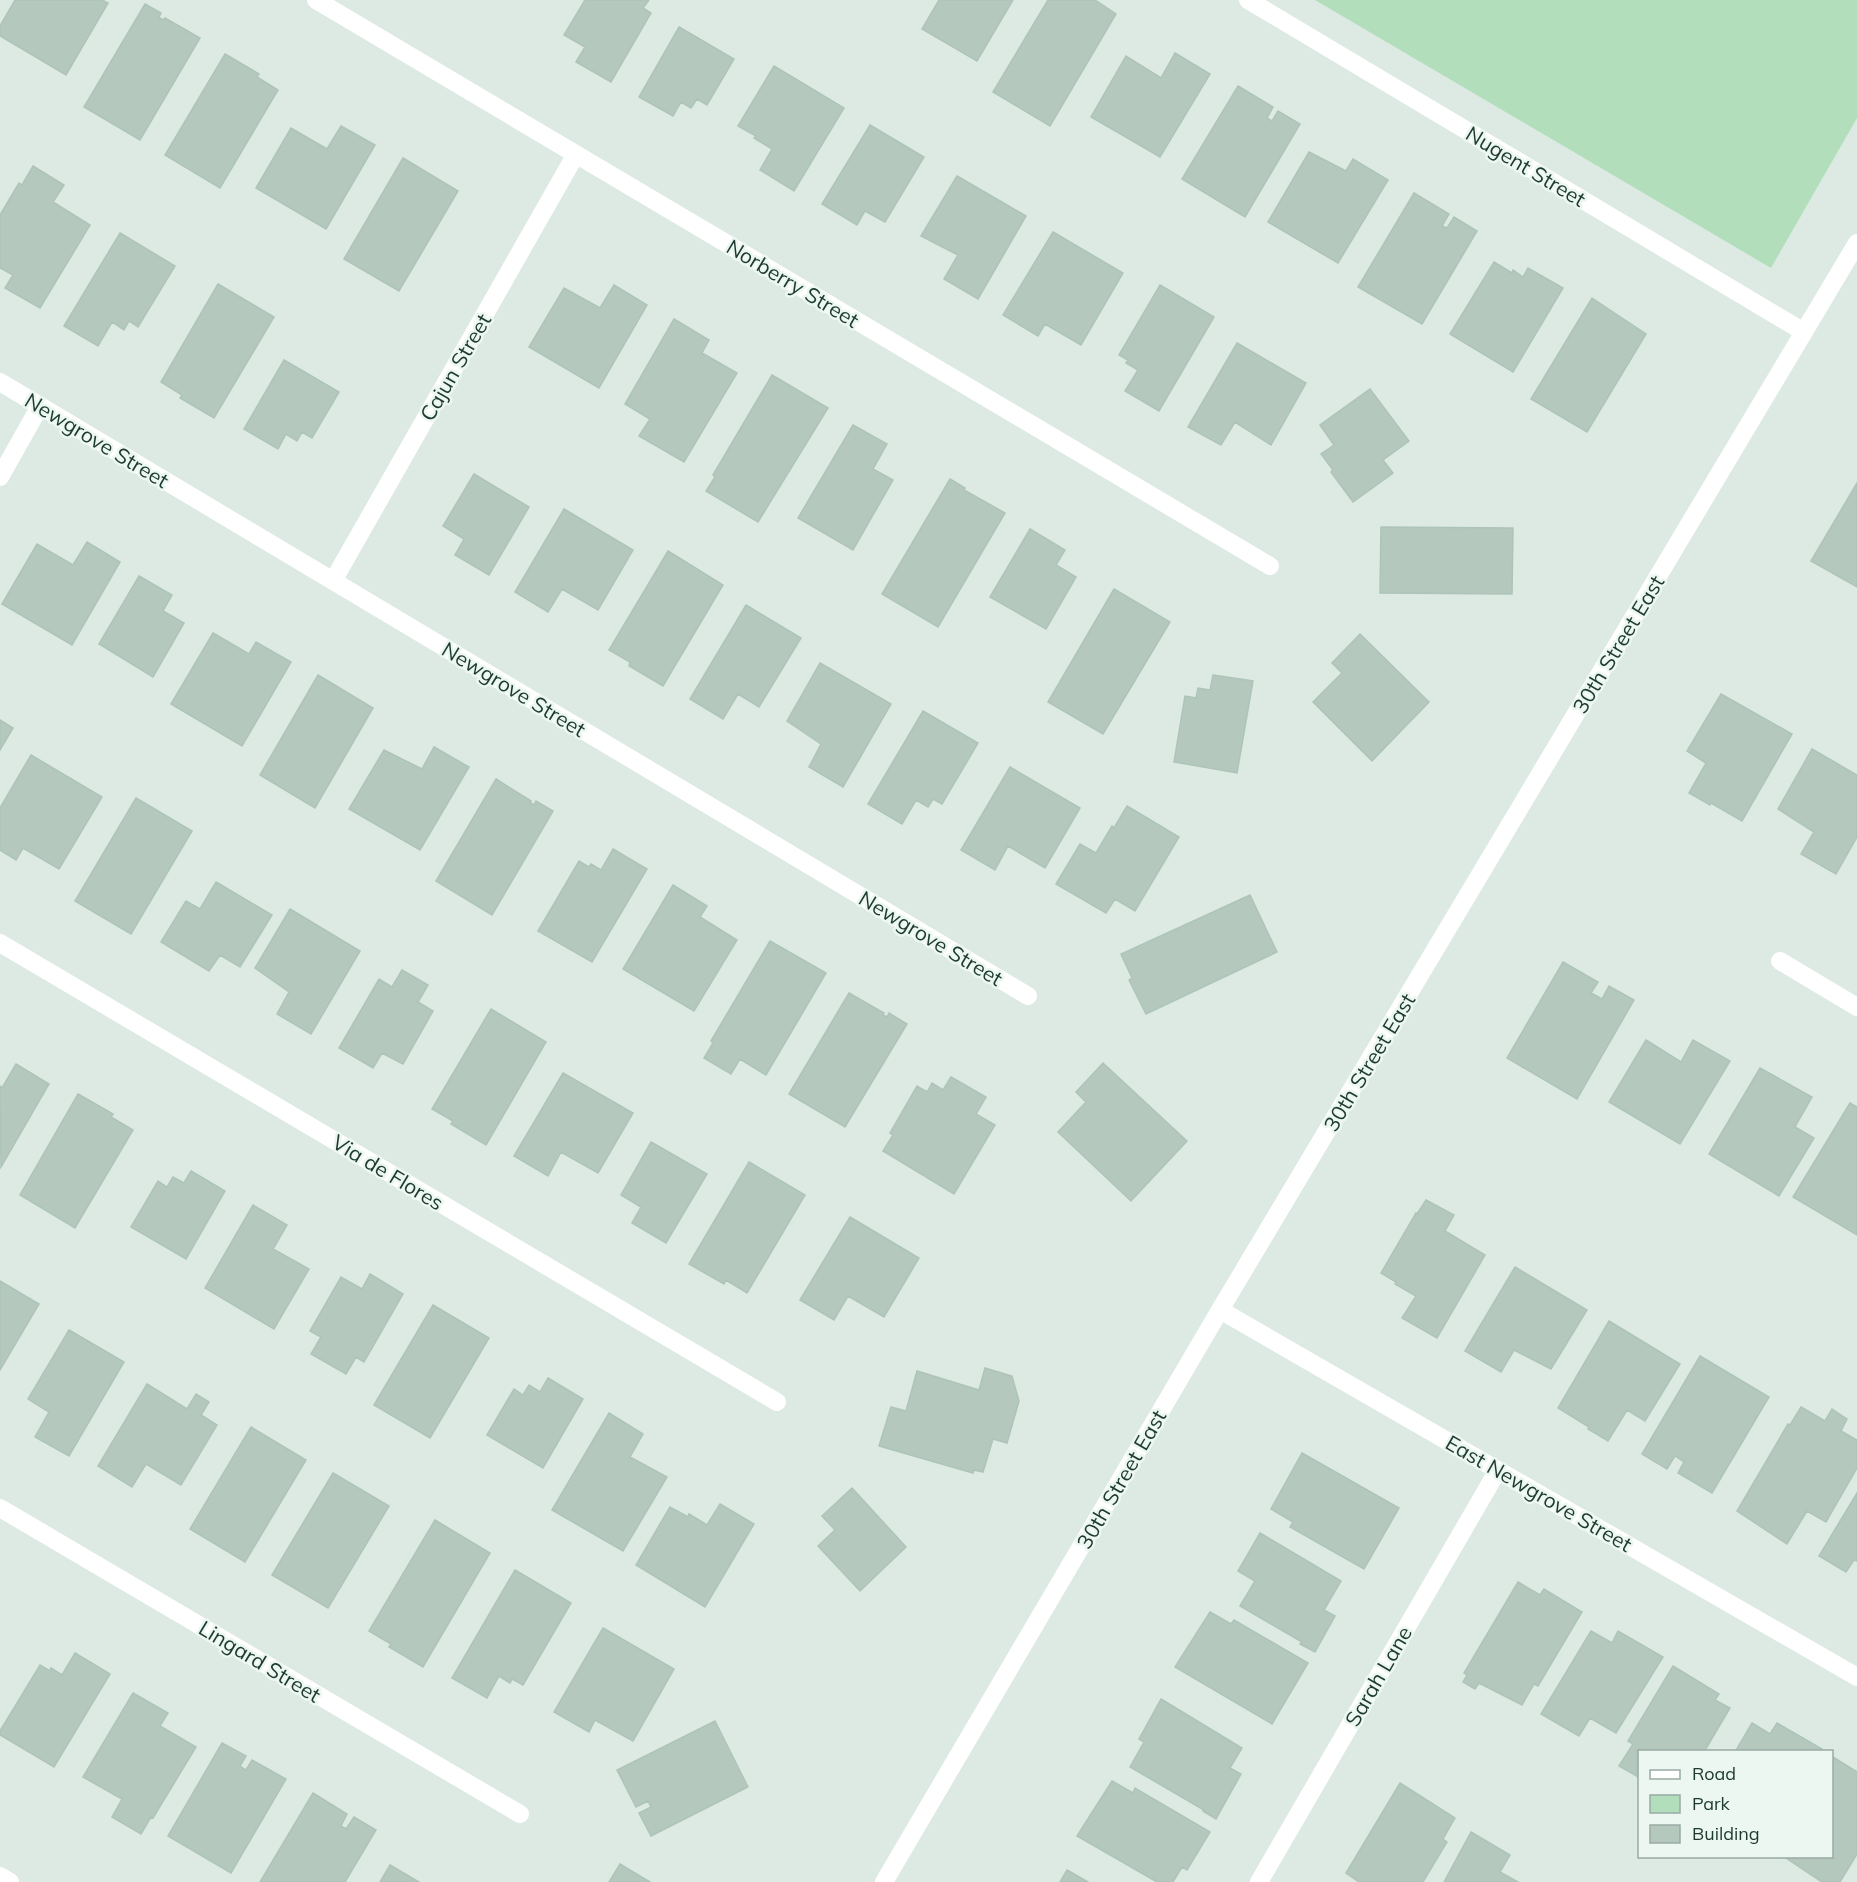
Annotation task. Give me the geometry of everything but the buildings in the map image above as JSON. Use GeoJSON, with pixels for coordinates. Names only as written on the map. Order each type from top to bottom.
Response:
{"type":"FeatureCollection","features":[{"type":"Feature","properties":{"kind":"street","name":"Norberry Street"},"geometry":{"type":"LineString","coordinates":[[316,0],[1270,566]]}},
{"type":"Feature","properties":{"kind":"street","name":"Nugent Street"},"geometry":{"type":"LineString","coordinates":[[1248,0],[1804,332]]}},
{"type":"Feature","properties":{"kind":"street","name":"Cajun Street"},"geometry":{"type":"LineString","coordinates":[[333,581],[576,154]]}},
{"type":"Feature","properties":{"kind":"street","name":"30th Street East"},"geometry":{"type":"LineString","coordinates":[[884,1882],[1220,1310],[1857,243]]}},
{"type":"Feature","properties":{"kind":"street","name":"Newgrove Street"},"geometry":{"type":"LineString","coordinates":[[0,382],[1028,996]]}},
{"type":"Feature","properties":{"kind":"street"},"geometry":{"type":"LineString","coordinates":[[0,477],[40,406]]}},
{"type":"Feature","properties":{"kind":"street","name":"Via de Flores"},"geometry":{"type":"LineString","coordinates":[[0,943],[777,1402]]}},
{"type":"Feature","properties":{"kind":"street"},"geometry":{"type":"LineString","coordinates":[[1780,962],[1857,1007]]}},
{"type":"Feature","properties":{"kind":"street","name":"East Newgrove Street"},"geometry":{"type":"LineString","coordinates":[[1220,1310],[1857,1677]]}},
{"type":"Feature","properties":{"kind":"street","name":"Sarah Lane"},"geometry":{"type":"LineString","coordinates":[[1259,1882],[1498,1470]]}},
{"type":"Feature","properties":{"kind":"street","name":"Lingard Street"},"geometry":{"type":"LineString","coordinates":[[0,1508],[520,1814]]}},
{"type":"Feature","properties":{"kind":"street"},"geometry":{"type":"LineString","coordinates":[[0,1876],[10,1882]]}},
{"type":"Feature","properties":{"kind":"green space"},"geometry":{"type":"Polygon","coordinates":[[[1315,0],[1857,0],[1857,118],[1771,268],[1315,0]]]}}]}
